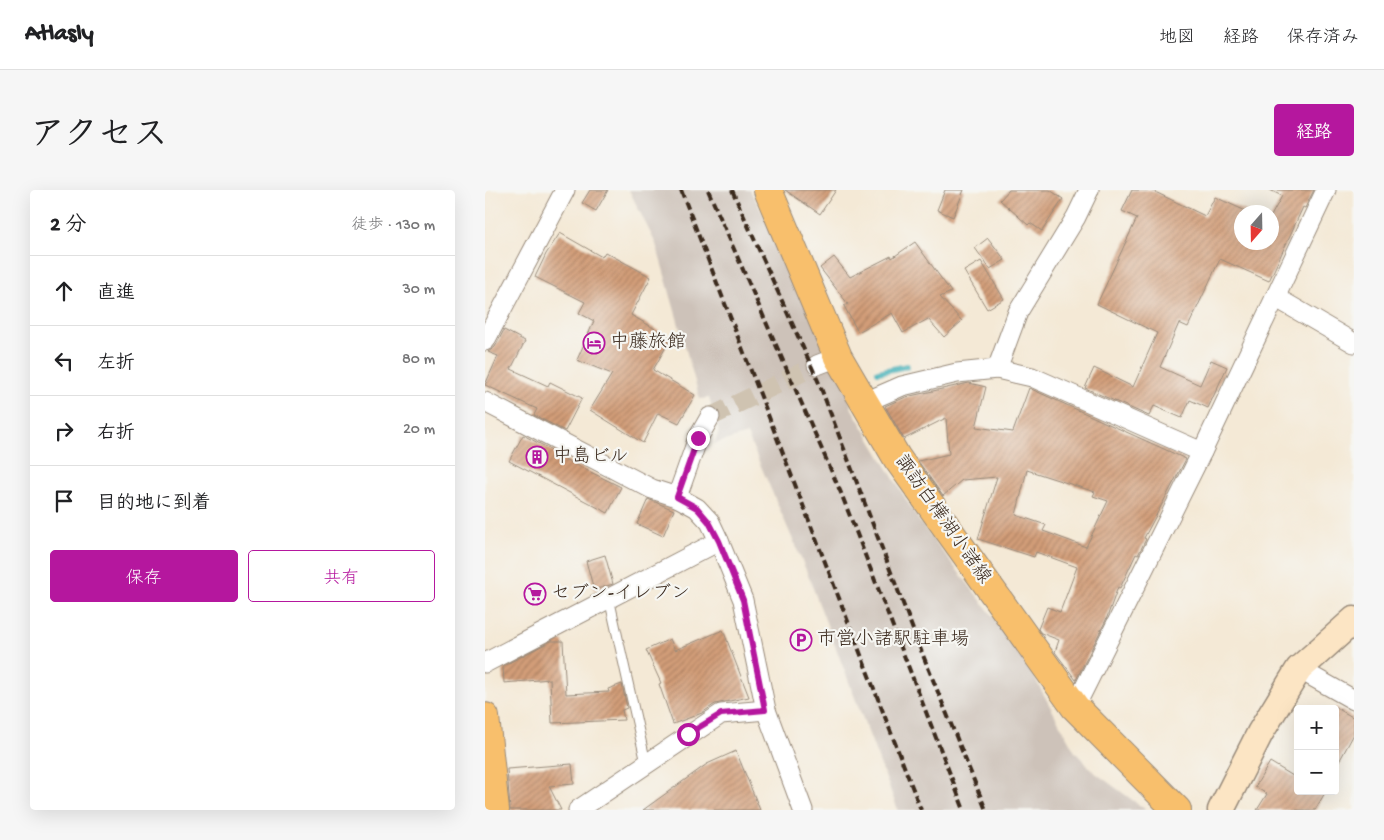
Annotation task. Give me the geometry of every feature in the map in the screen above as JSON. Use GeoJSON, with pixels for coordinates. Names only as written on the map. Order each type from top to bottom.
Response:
{"type":"FeatureCollection","features":[{"type":"Feature","properties":{"kind":"main road","name":"諏訪白樺湖小諸線"},"geometry":{"type":"LineString","coordinates":[[768,190],[828,361],[863,403],[897,458],[1075,707],[1177,810]]}},
{"type":"Feature","properties":{"kind":"main road"},"geometry":{"type":"LineString","coordinates":[[1221,810],[1259,733],[1299,669],[1354,620]]}},
{"type":"Feature","properties":{"kind":"main road"},"geometry":{"type":"LineString","coordinates":[[485,717],[495,810]]}},
{"type":"Feature","properties":{"kind":"street"},"geometry":{"type":"LineString","coordinates":[[485,341],[565,190]]}},
{"type":"Feature","properties":{"kind":"street"},"geometry":{"type":"LineString","coordinates":[[997,369],[1018,312],[1076,217],[1089,190]]}},
{"type":"Feature","properties":{"kind":"street"},"geometry":{"type":"LineString","coordinates":[[1075,707],[1202,452],[1326,190]]}},
{"type":"Feature","properties":{"kind":"street"},"geometry":{"type":"LineString","coordinates":[[1275,297],[1354,343]]}},
{"type":"Feature","properties":{"kind":"street"},"geometry":{"type":"LineString","coordinates":[[863,403],[911,384],[957,372],[997,369],[1032,377],[1202,452]]}},
{"type":"Feature","properties":{"kind":"street"},"geometry":{"type":"LineString","coordinates":[[485,402],[652,489],[677,497],[697,508],[709,522],[719,541],[743,600],[765,710],[803,810]]}},
{"type":"Feature","properties":{"kind":"street"},"geometry":{"type":"LineString","coordinates":[[677,497],[698,438],[711,417]]}},
{"type":"Feature","properties":{"kind":"street"},"geometry":{"type":"LineString","coordinates":[[485,663],[719,541]]}},
{"type":"Feature","properties":{"kind":"street"},"geometry":{"type":"LineString","coordinates":[[1299,669],[1354,700]]}},
{"type":"Feature","properties":{"kind":"street"},"geometry":{"type":"LineString","coordinates":[[578,810],[721,714],[765,710]]}},
{"type":"Feature","properties":{"kind":"lane"},"geometry":{"type":"LineString","coordinates":[[609,597],[646,763]]}},
{"type":"Feature","properties":{"kind":"shaded area"},"geometry":{"type":"Polygon","coordinates":[[[629,190],[750,190],[811,305],[840,370],[852,409],[919,521],[1020,651],[1075,752],[1094,772],[1146,810],[898,810],[806,570],[747,434],[714,444],[719,432],[709,398],[700,399],[656,244],[629,190]]]}},
{"type":"Feature","properties":{"kind":"building"},"geometry":{"type":"Polygon","coordinates":[[[590,190],[608,190],[596,211],[582,203],[590,190]]]}},
{"type":"Feature","properties":{"kind":"building"},"geometry":{"type":"Polygon","coordinates":[[[785,190],[836,190],[820,214],[785,190]]]}},
{"type":"Feature","properties":{"kind":"building"},"geometry":{"type":"Polygon","coordinates":[[[945,190],[964,190],[953,217],[937,210],[945,190]]]}},
{"type":"Feature","properties":{"kind":"building"},"geometry":{"type":"Polygon","coordinates":[[[1009,190],[1050,190],[1063,199],[1042,231],[1030,223],[1028,225],[1000,200],[1009,190]]]}},
{"type":"Feature","properties":{"kind":"building"},"geometry":{"type":"Polygon","coordinates":[[[1132,190],[1151,190],[1205,216],[1215,197],[1234,206],[1234,250],[1279,250],[1279,205],[1277,205],[1282,196],[1270,190],[1314,190],[1305,208],[1303,207],[1269,281],[1220,259],[1188,327],[1179,323],[1160,367],[1200,385],[1211,360],[1227,367],[1208,408],[1190,400],[1182,418],[1154,406],[1149,416],[1085,388],[1094,368],[1133,387],[1157,333],[1097,304],[1137,218],[1122,211],[1132,190]]]}},
{"type":"Feature","properties":{"kind":"building"},"geometry":{"type":"Polygon","coordinates":[[[560,233],[602,257],[605,252],[651,277],[631,315],[671,338],[653,370],[695,395],[679,423],[658,413],[643,443],[590,410],[612,374],[577,360],[594,321],[579,313],[585,302],[535,277],[546,254],[560,233]]]}},
{"type":"Feature","properties":{"kind":"building"},"geometry":{"type":"Polygon","coordinates":[[[988,238],[1005,260],[990,269],[975,248],[988,238]]]}},
{"type":"Feature","properties":{"kind":"building"},"geometry":{"type":"Polygon","coordinates":[[[915,242],[951,292],[940,297],[962,321],[944,337],[928,319],[903,333],[892,313],[858,332],[844,306],[848,304],[820,268],[834,257],[850,277],[891,256],[892,258],[915,242]]]}},
{"type":"Feature","properties":{"kind":"building"},"geometry":{"type":"Polygon","coordinates":[[[981,261],[1004,299],[987,309],[964,271],[981,261]]]}},
{"type":"Feature","properties":{"kind":"building"},"geometry":{"type":"Polygon","coordinates":[[[504,330],[525,341],[511,369],[548,386],[550,382],[582,398],[565,431],[534,415],[537,409],[485,385],[498,356],[488,352],[495,347],[504,330]]]}},
{"type":"Feature","properties":{"kind":"building"},"geometry":{"type":"Polygon","coordinates":[[[969,383],[986,387],[976,427],[1013,432],[1029,388],[1186,459],[1144,538],[1146,539],[1138,555],[1136,554],[1120,588],[1118,587],[1106,620],[1076,680],[1055,652],[1059,640],[1041,633],[1038,629],[1047,607],[1060,612],[1077,567],[1036,552],[1034,557],[978,539],[997,477],[962,480],[943,496],[918,461],[949,454],[946,418],[904,439],[885,406],[906,397],[969,383]],[[1027,470],[1016,515],[1046,525],[1043,531],[1086,547],[1108,501],[1093,496],[1095,492],[1027,470]]]}},
{"type":"Feature","properties":{"kind":"building"},"geometry":{"type":"Polygon","coordinates":[[[523,435],[563,456],[562,458],[621,487],[608,513],[509,461],[523,435]]]}},
{"type":"Feature","properties":{"kind":"building"},"geometry":{"type":"Polygon","coordinates":[[[648,499],[674,510],[663,536],[637,524],[648,499]]]}},
{"type":"Feature","properties":{"kind":"building"},"geometry":{"type":"Polygon","coordinates":[[[605,555],[613,584],[594,590],[586,561],[605,555]]]}},
{"type":"Feature","properties":{"kind":"building"},"geometry":{"type":"Polygon","coordinates":[[[723,630],[749,697],[715,704],[702,713],[673,724],[659,684],[661,683],[646,650],[670,639],[675,650],[723,630]]]}},
{"type":"Feature","properties":{"kind":"building"},"geometry":{"type":"Polygon","coordinates":[[[551,641],[563,641],[566,694],[609,692],[608,689],[622,684],[627,708],[622,710],[624,720],[552,723],[550,679],[504,683],[503,666],[551,641]]]}},
{"type":"Feature","properties":{"kind":"building"},"geometry":{"type":"Polygon","coordinates":[[[1339,709],[1354,718],[1354,734],[1339,762],[1339,709]]]}},
{"type":"Feature","properties":{"kind":"building"},"geometry":{"type":"Polygon","coordinates":[[[736,751],[760,810],[643,810],[707,764],[736,751]]]}},
{"type":"Feature","properties":{"kind":"building"},"geometry":{"type":"Polygon","coordinates":[[[1270,762],[1294,777],[1294,795],[1324,795],[1315,810],[1257,810],[1267,794],[1255,787],[1270,762]]]}},
{"type":"Feature","properties":{"kind":"building"},"geometry":{"type":"Polygon","coordinates":[[[572,764],[574,784],[549,786],[561,810],[510,810],[507,769],[572,764]]]}},
{"type":"Feature","properties":{"kind":"waterway"},"geometry":{"type":"LineString","coordinates":[[878,372],[907,366]]}},
{"type":"Feature","properties":{"kind":"tunnel"},"geometry":{"type":"LineString","coordinates":[[710,417],[817,365]]}},
{"type":"Feature","properties":{"kind":"railway"},"geometry":{"type":"LineString","coordinates":[[681,190],[921,810]]}},
{"type":"Feature","properties":{"kind":"railway"},"geometry":{"type":"LineString","coordinates":[[708,190],[841,493],[964,810]]}},
{"type":"Feature","properties":{"kind":"railway"},"geometry":{"type":"LineString","coordinates":[[732,190],[819,383],[918,643],[986,810]]}},
{"type":"Feature","properties":{"kind":"place","name":"中藤旅館"},"geometry":{"type":"Point","coordinates":[594,343]}},
{"type":"Feature","properties":{"kind":"place","name":"中島ビル"},"geometry":{"type":"Point","coordinates":[537,457]}},
{"type":"Feature","properties":{"kind":"place","name":"セブン-イレブン"},"geometry":{"type":"Point","coordinates":[535,594]}},
{"type":"Feature","properties":{"kind":"place","name":"市営小諸駅駐車場"},"geometry":{"type":"Point","coordinates":[801,640]}},
{"type":"Feature","properties":{"kind":"route"},"geometry":{"type":"LineString","coordinates":[[688,734],[721,714],[765,710],[743,600],[719,541],[709,522],[697,508],[677,497],[698,438]]}}]}
